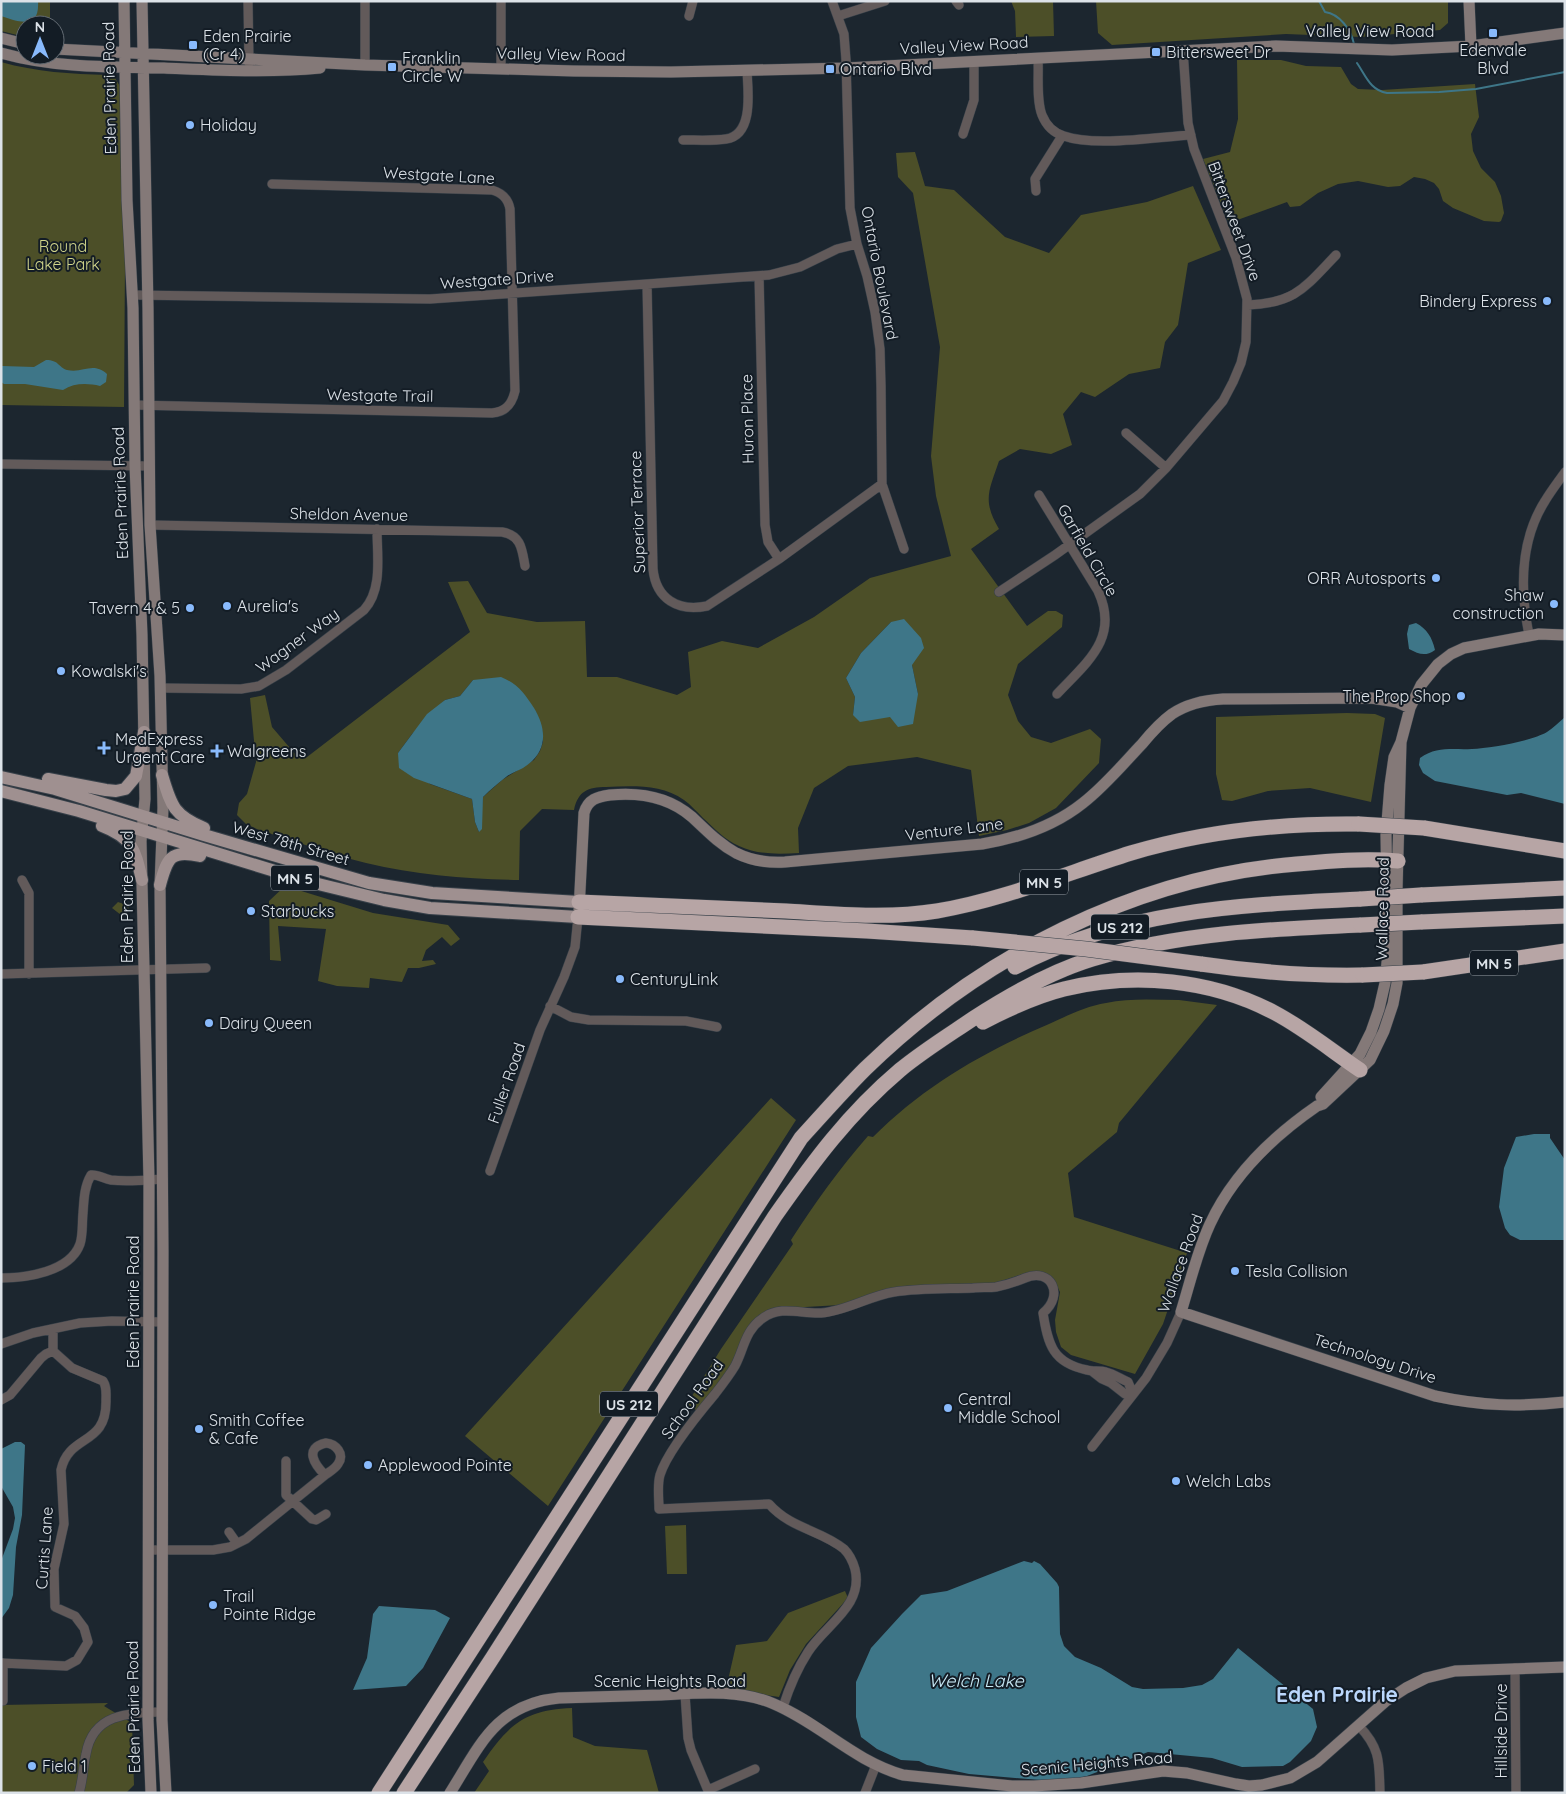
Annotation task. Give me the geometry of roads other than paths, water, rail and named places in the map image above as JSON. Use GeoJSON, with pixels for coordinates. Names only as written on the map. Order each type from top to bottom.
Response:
{"type":"FeatureCollection","features":[{"type":"Feature","properties":{"kind":"highway","name":"MN 5"},"geometry":{"type":"LineString","coordinates":[[579,909],[867,915],[926,912],[974,903],[1133,853],[1208,835],[1282,825],[1359,824],[1424,828],[1565,851]]}},
{"type":"Feature","properties":{"kind":"highway"},"geometry":{"type":"LineString","coordinates":[[903,1036],[937,1007],[975,979],[1081,921],[1130,900],[1161,889],[1236,871],[1314,863],[1381,859],[1393,861]]}},
{"type":"Feature","properties":{"kind":"highway","name":"US 212"},"geometry":{"type":"LineString","coordinates":[[379,1793],[801,1138],[865,1069],[903,1036],[952,1002],[1023,963],[1090,935],[1140,921],[1219,908],[1565,888]]}},
{"type":"Feature","properties":{"kind":"highway","name":"MN 5"},"geometry":{"type":"LineString","coordinates":[[579,909],[973,938],[1086,949],[1250,971],[1296,975],[1363,975],[1423,972],[1565,951]]}},
{"type":"Feature","properties":{"kind":"highway","name":"US 212"},"geometry":{"type":"LineString","coordinates":[[404,1793],[811,1164],[843,1124],[901,1069],[1009,995],[1057,972],[1091,959],[1151,945],[1207,935],[1273,929],[1565,916]]}},
{"type":"Feature","properties":{"kind":"highway"},"geometry":{"type":"LineString","coordinates":[[928,1049],[1031,1000],[1063,989],[1105,982],[1144,980],[1196,985],[1248,1000],[1276,1013],[1355,1067]]}},
{"type":"Feature","properties":{"kind":"highway"},"geometry":{"type":"LineString","coordinates":[[417,1793],[460,1723],[493,1657]]}},
{"type":"Feature","properties":{"kind":"main road","name":"Eden Prairie Road"},"geometry":{"type":"LineString","coordinates":[[124,1],[127,200],[132,296],[135,465],[144,732],[142,880],[149,1180],[148,1712],[151,1793]]}},
{"type":"Feature","properties":{"kind":"main road","name":"Eden Prairie Road"},"geometry":{"type":"LineString","coordinates":[[142,1],[148,296],[150,526],[161,688],[162,838],[160,885],[163,1179],[162,1712],[166,1793]]}},
{"type":"Feature","properties":{"kind":"main road"},"geometry":{"type":"LineString","coordinates":[[1469,1],[1471,46]]}},
{"type":"Feature","properties":{"kind":"main road","name":"Valley View Road"},"geometry":{"type":"LineString","coordinates":[[65,50],[364,64],[671,72],[846,68],[1276,46],[1392,50],[1471,46],[1565,33]]}},
{"type":"Feature","properties":{"kind":"main road"},"geometry":{"type":"LineString","coordinates":[[1,38],[15,42]]}},
{"type":"Feature","properties":{"kind":"main road","name":"Valley View Road"},"geometry":{"type":"LineString","coordinates":[[1,53],[59,64],[126,68],[248,71],[297,70],[364,64]]}},
{"type":"Feature","properties":{"kind":"main road","name":"Wallace Road"},"geometry":{"type":"LineString","coordinates":[[1181,1312],[1210,1225],[1236,1180],[1264,1147],[1317,1106],[1319,1099],[1355,1067],[1371,1032],[1385,983],[1388,952],[1393,861],[1386,835],[1394,757],[1401,742],[1410,708],[1421,684],[1438,664],[1451,654],[1477,644],[1548,633],[1565,635]]}},
{"type":"Feature","properties":{"kind":"main road","name":"Venture Lane"},"geometry":{"type":"LineString","coordinates":[[579,909],[584,813],[590,801],[599,796],[618,794],[644,795],[670,802],[690,816],[726,847],[745,857],[758,861],[772,862],[982,844],[1004,841],[1030,833],[1064,817],[1094,794],[1158,726],[1172,715],[1195,703],[1222,699],[1371,698],[1397,702],[1410,708]]}},
{"type":"Feature","properties":{"kind":"main road"},"geometry":{"type":"LineString","coordinates":[[1,771],[116,791],[125,789],[136,776],[144,732]]}},
{"type":"Feature","properties":{"kind":"main road"},"geometry":{"type":"LineString","coordinates":[[162,775],[169,801],[178,813],[189,822],[274,850],[326,871]]}},
{"type":"Feature","properties":{"kind":"main road","name":"West 78th Street"},"geometry":{"type":"LineString","coordinates":[[1,777],[55,789],[326,871],[369,882],[432,893],[579,909]]}},
{"type":"Feature","properties":{"kind":"main road","name":"West 78th Street"},"geometry":{"type":"LineString","coordinates":[[1,792],[79,811],[252,865],[314,883],[384,900],[430,908],[579,909]]}},
{"type":"Feature","properties":{"kind":"main road"},"geometry":{"type":"LineString","coordinates":[[1,798],[91,821],[120,834],[133,848],[142,880]]}},
{"type":"Feature","properties":{"kind":"main road"},"geometry":{"type":"LineString","coordinates":[[160,885],[166,864],[180,854],[188,853],[252,865]]}},
{"type":"Feature","properties":{"kind":"main road","name":"Technology Drive"},"geometry":{"type":"LineString","coordinates":[[1181,1312],[1436,1396],[1464,1402],[1502,1406],[1565,1402]]}},
{"type":"Feature","properties":{"kind":"main road","name":"Scenic Heights Road"},"geometry":{"type":"LineString","coordinates":[[450,1793],[495,1725],[519,1707],[543,1699],[685,1694],[740,1695],[759,1698],[790,1711],[862,1759],[903,1775],[994,1785],[1082,1788],[1163,1771],[1187,1773],[1242,1785],[1262,1785],[1290,1778],[1317,1762],[1392,1696],[1426,1678],[1455,1671],[1565,1667]]}},
{"type":"Feature","properties":{"kind":"street"},"geometry":{"type":"LineString","coordinates":[[248,1],[248,71]]}},
{"type":"Feature","properties":{"kind":"street"},"geometry":{"type":"LineString","coordinates":[[364,1],[364,64]]}},
{"type":"Feature","properties":{"kind":"street"},"geometry":{"type":"LineString","coordinates":[[501,1],[501,69]]}},
{"type":"Feature","properties":{"kind":"street"},"geometry":{"type":"LineString","coordinates":[[689,16],[693,1]]}},
{"type":"Feature","properties":{"kind":"street","name":"Ontario Boulevard"},"geometry":{"type":"LineString","coordinates":[[832,1],[844,34],[850,208],[857,244],[875,312],[880,349],[882,484],[904,549]]}},
{"type":"Feature","properties":{"kind":"street"},"geometry":{"type":"LineString","coordinates":[[838,16],[885,1]]}},
{"type":"Feature","properties":{"kind":"street","name":"Bittersweet Drive"},"geometry":{"type":"LineString","coordinates":[[999,592],[1140,494],[1166,468],[1223,401],[1241,363],[1246,342],[1248,305],[1243,279],[1236,258],[1202,174],[1191,135],[1183,50]]}},
{"type":"Feature","properties":{"kind":"street"},"geometry":{"type":"LineString","coordinates":[[1038,58],[1042,114],[1052,130],[1062,136],[1100,141],[1191,135]]}},
{"type":"Feature","properties":{"kind":"street"},"geometry":{"type":"LineString","coordinates":[[963,134],[974,100],[974,61]]}},
{"type":"Feature","properties":{"kind":"street"},"geometry":{"type":"LineString","coordinates":[[684,140],[728,139],[744,128],[748,105],[746,71]]}},
{"type":"Feature","properties":{"kind":"street"},"geometry":{"type":"LineString","coordinates":[[1036,191],[1035,178],[1062,136]]}},
{"type":"Feature","properties":{"kind":"street","name":"Westgate Lane"},"geometry":{"type":"LineString","coordinates":[[272,184],[492,190],[498,192],[505,196],[509,202],[510,209],[512,294]]}},
{"type":"Feature","properties":{"kind":"street","name":"Westgate Drive"},"geometry":{"type":"LineString","coordinates":[[132,296],[398,300],[512,294],[759,276],[785,272],[837,249],[857,244]]}},
{"type":"Feature","properties":{"kind":"street"},"geometry":{"type":"LineString","coordinates":[[1248,305],[1269,304],[1290,297],[1308,284],[1336,255]]}},
{"type":"Feature","properties":{"kind":"street","name":"Huron Place"},"geometry":{"type":"LineString","coordinates":[[759,276],[766,534],[768,542],[779,559]]}},
{"type":"Feature","properties":{"kind":"street","name":"Superior Terrace"},"geometry":{"type":"LineString","coordinates":[[647,284],[653,568],[656,584],[666,598],[686,608],[707,606],[779,559],[882,484]]}},
{"type":"Feature","properties":{"kind":"street","name":"Westgate Trail"},"geometry":{"type":"LineString","coordinates":[[134,404],[499,412],[510,404],[515,391],[512,294]]}},
{"type":"Feature","properties":{"kind":"street"},"geometry":{"type":"LineString","coordinates":[[1126,433],[1166,468]]}},
{"type":"Feature","properties":{"kind":"street"},"geometry":{"type":"LineString","coordinates":[[1,464],[149,466]]}},
{"type":"Feature","properties":{"kind":"street"},"geometry":{"type":"LineString","coordinates":[[1529,635],[1523,595],[1524,562],[1530,534],[1544,502],[1565,472]]}},
{"type":"Feature","properties":{"kind":"street","name":"Garfield Circle"},"geometry":{"type":"LineString","coordinates":[[1039,495],[1103,601],[1106,615],[1106,627],[1101,644],[1057,694]]}},
{"type":"Feature","properties":{"kind":"street","name":"Sheldon Avenue"},"geometry":{"type":"LineString","coordinates":[[150,526],[509,533],[520,542],[525,566]]}},
{"type":"Feature","properties":{"kind":"street","name":"Wagner Way"},"geometry":{"type":"LineString","coordinates":[[161,688],[241,689],[259,686],[286,670],[364,610],[371,601],[377,584],[377,530]]}},
{"type":"Feature","properties":{"kind":"street"},"geometry":{"type":"LineString","coordinates":[[22,880],[29,893],[29,974]]}},
{"type":"Feature","properties":{"kind":"street","name":"Fuller Road"},"geometry":{"type":"LineString","coordinates":[[490,1171],[540,1030],[575,947],[579,909]]}},
{"type":"Feature","properties":{"kind":"street"},"geometry":{"type":"LineString","coordinates":[[1,974],[206,968]]}},
{"type":"Feature","properties":{"kind":"street"},"geometry":{"type":"LineString","coordinates":[[550,1006],[571,1017],[588,1020],[686,1021],[717,1027]]}},
{"type":"Feature","properties":{"kind":"street"},"geometry":{"type":"LineString","coordinates":[[1,1278],[37,1274],[54,1268],[71,1258],[80,1244],[84,1196],[87,1182],[91,1176],[96,1175],[108,1180],[122,1181],[163,1179]]}},
{"type":"Feature","properties":{"kind":"street","name":"School Road"},"geometry":{"type":"LineString","coordinates":[[783,1707],[792,1681],[809,1650],[852,1600],[857,1581],[853,1562],[844,1550],[827,1539],[792,1523],[781,1516],[769,1504],[659,1509],[659,1476],[663,1468],[689,1428],[736,1365],[748,1334],[754,1326],[774,1312],[787,1310],[822,1312],[835,1310],[879,1295],[926,1289],[995,1287],[1010,1284],[1030,1276],[1040,1275],[1047,1279],[1054,1290],[1055,1296],[1050,1308],[1044,1313],[1046,1329],[1054,1352],[1062,1361],[1077,1368],[1094,1372],[1104,1371],[1128,1382],[1133,1394]]}},
{"type":"Feature","properties":{"kind":"street","name":"Wallace Road"},"geometry":{"type":"LineString","coordinates":[[1092,1447],[1146,1378],[1160,1355],[1181,1312]]}},
{"type":"Feature","properties":{"kind":"street"},"geometry":{"type":"LineString","coordinates":[[2,1339],[80,1323],[163,1322]]}},
{"type":"Feature","properties":{"kind":"street"},"geometry":{"type":"LineString","coordinates":[[1,1400],[10,1395],[46,1354],[53,1351],[53,1329]]}},
{"type":"Feature","properties":{"kind":"street","name":"Curtis Lane"},"geometry":{"type":"LineString","coordinates":[[2,1663],[66,1666],[77,1660],[88,1642],[88,1637],[80,1621],[75,1616],[56,1607],[54,1569],[64,1524],[61,1470],[72,1449],[96,1433],[101,1426],[106,1407],[106,1389],[103,1381],[72,1368],[53,1351]]}},
{"type":"Feature","properties":{"kind":"street"},"geometry":{"type":"LineString","coordinates":[[286,1461],[286,1495],[312,1519],[316,1520],[326,1514]]}},
{"type":"Feature","properties":{"kind":"street"},"geometry":{"type":"LineString","coordinates":[[148,1550],[214,1550],[246,1539],[325,1475]]}},
{"type":"Feature","properties":{"kind":"street"},"geometry":{"type":"LineString","coordinates":[[229,1532],[233,1544]]}},
{"type":"Feature","properties":{"kind":"street"},"geometry":{"type":"LineString","coordinates":[[2,1663],[3,1702]]}},
{"type":"Feature","properties":{"kind":"street","name":"Hillside Drive"},"geometry":{"type":"LineString","coordinates":[[1515,1668],[1516,1793]]}},
{"type":"Feature","properties":{"kind":"street"},"geometry":{"type":"LineString","coordinates":[[685,1694],[688,1738],[708,1791],[755,1768]]}},
{"type":"Feature","properties":{"kind":"street"},"geometry":{"type":"LineString","coordinates":[[79,1793],[88,1743],[96,1731],[108,1720],[116,1716],[162,1712]]}},
{"type":"Feature","properties":{"kind":"street"},"geometry":{"type":"LineString","coordinates":[[1359,1726],[1373,1742],[1378,1755],[1380,1793]]}},
{"type":"Feature","properties":{"kind":"street"},"geometry":{"type":"LineString","coordinates":[[865,1793],[876,1766]]}},
{"type":"Feature","properties":{"kind":"water"},"geometry":{"type":"Polygon","coordinates":[[[1,1],[38,1],[36,15],[15,15],[15,20],[1,16],[1,1]]]}},
{"type":"Feature","properties":{"kind":"water"},"geometry":{"type":"Polygon","coordinates":[[[46,360],[54,361],[64,369],[73,371],[97,368],[107,374],[106,382],[100,386],[81,384],[63,390],[25,384],[4,384],[1,382],[2,366],[34,367],[46,360]]]}},
{"type":"Feature","properties":{"kind":"water"},"geometry":{"type":"Polygon","coordinates":[[[904,619],[921,638],[924,648],[912,665],[918,694],[913,724],[898,727],[890,717],[860,722],[853,715],[855,697],[846,678],[861,653],[891,622],[904,619]]]}},
{"type":"Feature","properties":{"kind":"water"},"geometry":{"type":"Polygon","coordinates":[[[1416,623],[1423,628],[1432,641],[1435,650],[1428,654],[1422,654],[1409,649],[1407,634],[1409,625],[1416,623]]]}},
{"type":"Feature","properties":{"kind":"water"},"geometry":{"type":"Polygon","coordinates":[[[501,677],[520,690],[534,708],[542,725],[543,741],[537,756],[531,762],[510,774],[483,797],[482,829],[479,832],[475,822],[472,799],[414,778],[399,768],[398,753],[427,714],[445,700],[460,696],[473,680],[501,677]]]}},
{"type":"Feature","properties":{"kind":"water"},"geometry":{"type":"Polygon","coordinates":[[[1565,717],[1565,804],[1521,793],[1507,795],[1435,781],[1423,773],[1419,765],[1420,758],[1439,750],[1489,747],[1511,744],[1531,738],[1547,732],[1565,717]]]}},
{"type":"Feature","properties":{"kind":"water"},"geometry":{"type":"Polygon","coordinates":[[[1550,1134],[1550,1138],[1565,1160],[1565,1240],[1520,1240],[1510,1235],[1505,1228],[1499,1207],[1504,1168],[1516,1137],[1550,1134]]]}},
{"type":"Feature","properties":{"kind":"water"},"geometry":{"type":"Polygon","coordinates":[[[15,1442],[21,1442],[25,1445],[22,1515],[16,1547],[13,1595],[9,1608],[1,1619],[1,1561],[13,1529],[15,1518],[13,1507],[1,1486],[1,1449],[15,1442]]]}},
{"type":"Feature","properties":{"kind":"water","name":"Welch Lake"},"geometry":{"type":"Polygon","coordinates":[[[1024,1561],[1032,1563],[1034,1561],[1040,1564],[1057,1583],[1059,1587],[1060,1634],[1064,1646],[1075,1657],[1101,1668],[1132,1687],[1143,1689],[1183,1688],[1202,1685],[1213,1679],[1238,1648],[1313,1709],[1317,1727],[1311,1741],[1290,1762],[1283,1766],[1242,1767],[1212,1758],[1148,1752],[1087,1776],[1064,1782],[969,1774],[927,1765],[919,1761],[901,1760],[877,1749],[861,1737],[856,1717],[856,1682],[871,1648],[902,1614],[921,1595],[947,1591],[1024,1561]]]}},
{"type":"Feature","properties":{"kind":"water"},"geometry":{"type":"Polygon","coordinates":[[[379,1606],[435,1610],[450,1618],[423,1668],[406,1686],[353,1690],[367,1658],[373,1614],[379,1606]]]}},
{"type":"Feature","properties":{"kind":"waterway"},"geometry":{"type":"LineString","coordinates":[[1319,1],[1325,12],[1330,13],[1344,23],[1354,44]]}},
{"type":"Feature","properties":{"kind":"waterway"},"geometry":{"type":"LineString","coordinates":[[1357,63],[1372,86],[1387,93],[1476,89],[1565,72]]}},
{"type":"Feature","properties":{"kind":"place","name":"Edenvale Blvd"},"geometry":{"type":"Point","coordinates":[1493,33]}},
{"type":"Feature","properties":{"kind":"place","name":"Eden Prairie (Cr 4)"},"geometry":{"type":"Point","coordinates":[193,45]}},
{"type":"Feature","properties":{"kind":"place","name":"Bittersweet Dr"},"geometry":{"type":"Point","coordinates":[1156,52]}},
{"type":"Feature","properties":{"kind":"place","name":"Franklin Circle W"},"geometry":{"type":"Point","coordinates":[392,67]}},
{"type":"Feature","properties":{"kind":"place","name":"Ontario Blvd"},"geometry":{"type":"Point","coordinates":[830,69]}},
{"type":"Feature","properties":{"kind":"place","name":"Holiday"},"geometry":{"type":"Point","coordinates":[190,125]}},
{"type":"Feature","properties":{"kind":"place","name":"Bindery Express"},"geometry":{"type":"Point","coordinates":[1547,301]}},
{"type":"Feature","properties":{"kind":"place","name":"ORR Autosports"},"geometry":{"type":"Point","coordinates":[1436,578]}},
{"type":"Feature","properties":{"kind":"place","name":"Shaw construction"},"geometry":{"type":"Point","coordinates":[1554,604]}},
{"type":"Feature","properties":{"kind":"place","name":"Aurelia's"},"geometry":{"type":"Point","coordinates":[227,606]}},
{"type":"Feature","properties":{"kind":"place","name":"Tavern 4 & 5"},"geometry":{"type":"Point","coordinates":[190,608]}},
{"type":"Feature","properties":{"kind":"place","name":"Kowalski's"},"geometry":{"type":"Point","coordinates":[61,671]}},
{"type":"Feature","properties":{"kind":"place","name":"The Prop Shop"},"geometry":{"type":"Point","coordinates":[1461,696]}},
{"type":"Feature","properties":{"kind":"place","name":"MedExpress Urgent Care"},"geometry":{"type":"Point","coordinates":[104,748]}},
{"type":"Feature","properties":{"kind":"place","name":"Walgreens"},"geometry":{"type":"Point","coordinates":[217,751]}},
{"type":"Feature","properties":{"kind":"place","name":"Starbucks"},"geometry":{"type":"Point","coordinates":[251,911]}},
{"type":"Feature","properties":{"kind":"place","name":"CenturyLink"},"geometry":{"type":"Point","coordinates":[620,979]}},
{"type":"Feature","properties":{"kind":"place","name":"Dairy Queen"},"geometry":{"type":"Point","coordinates":[209,1023]}},
{"type":"Feature","properties":{"kind":"place","name":"Tesla Collision"},"geometry":{"type":"Point","coordinates":[1235,1271]}},
{"type":"Feature","properties":{"kind":"place","name":"Central Middle School"},"geometry":{"type":"Point","coordinates":[948,1408]}},
{"type":"Feature","properties":{"kind":"place","name":"Smith Coffee & Cafe"},"geometry":{"type":"Point","coordinates":[199,1429]}},
{"type":"Feature","properties":{"kind":"place","name":"Applewood Pointe"},"geometry":{"type":"Point","coordinates":[368,1465]}},
{"type":"Feature","properties":{"kind":"place","name":"Welch Labs"},"geometry":{"type":"Point","coordinates":[1176,1481]}},
{"type":"Feature","properties":{"kind":"place","name":"Trail Pointe Ridge"},"geometry":{"type":"Point","coordinates":[213,1605]}},
{"type":"Feature","properties":{"kind":"place","name":"Field 1"},"geometry":{"type":"Point","coordinates":[32,1766]}},
{"type":"Feature","properties":{"kind":"district","name":"Eden Prairie"},"geometry":{"type":"Point","coordinates":[1337,1694]}},
{"type":"Feature","properties":{"kind":"park label","name":"Round Lake Park"},"geometry":{"type":"Point","coordinates":[63,255]}}]}
